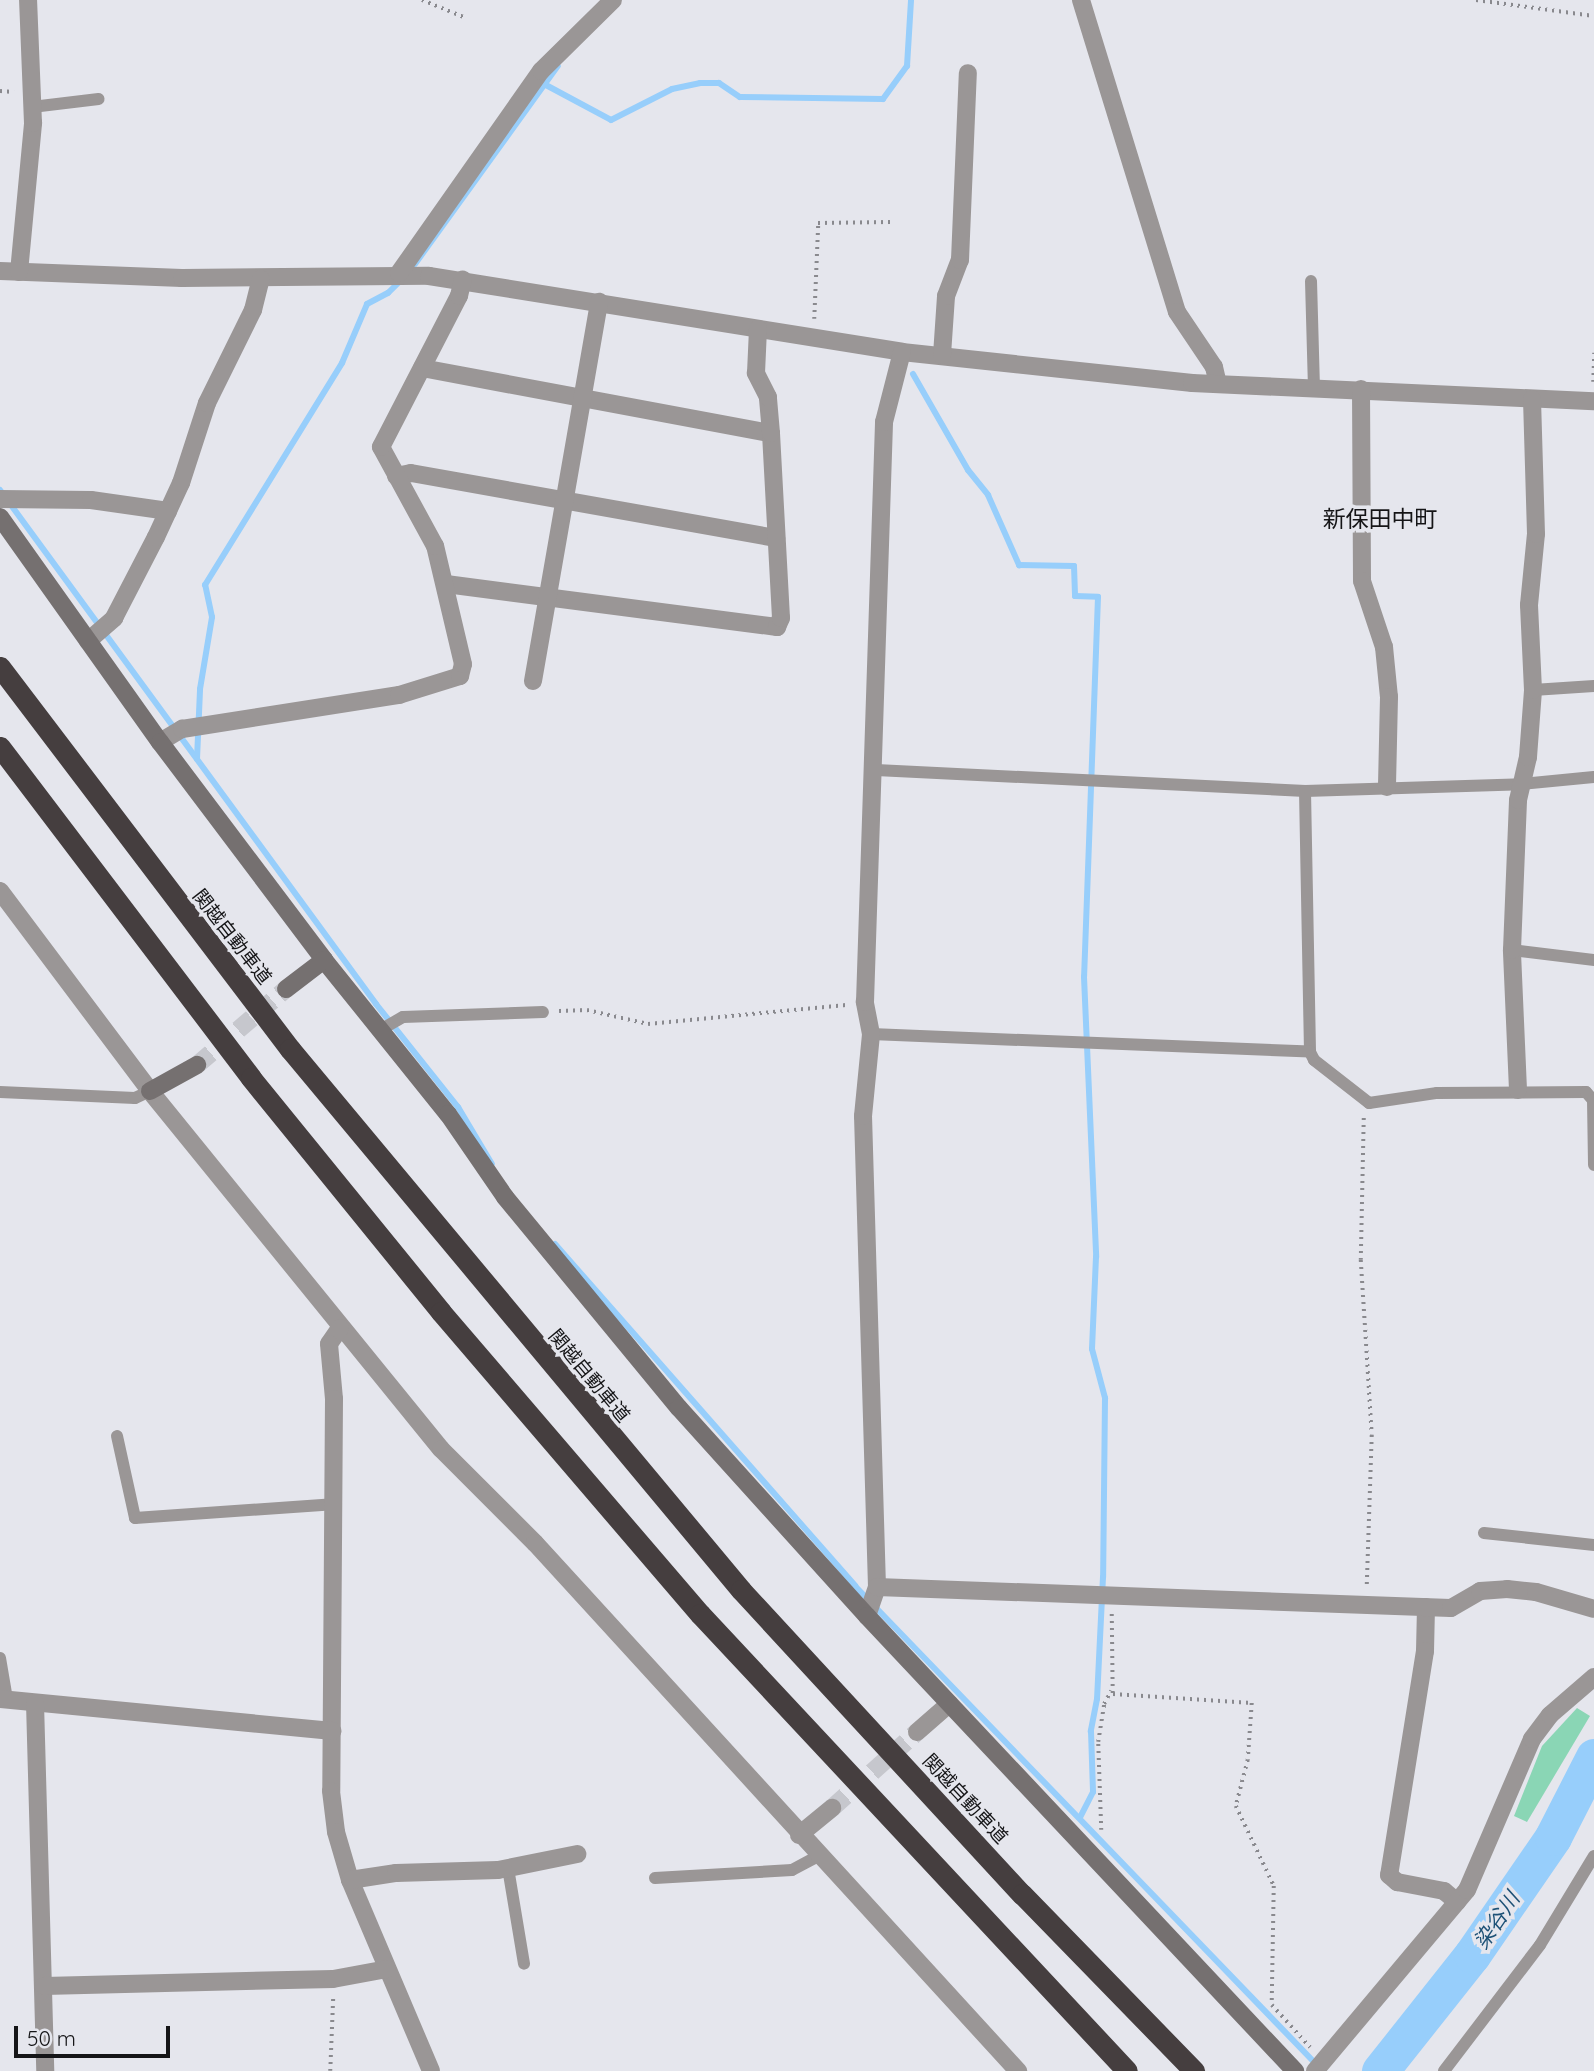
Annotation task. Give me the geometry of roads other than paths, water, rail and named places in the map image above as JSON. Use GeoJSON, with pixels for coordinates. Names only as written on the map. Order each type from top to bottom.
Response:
{"type":"FeatureCollection","features":[{"type":"Feature","properties":{"kind":"highway","name":"関越自動車道"},"geometry":{"type":"LineString","coordinates":[[0,667],[289,1049],[643,1475],[741,1590],[985,1854],[1194,2071]]}},
{"type":"Feature","properties":{"kind":"highway"},"geometry":{"type":"LineString","coordinates":[[0,747],[251,1078],[450,1322],[700,1614],[1127,2071]]}},
{"type":"Feature","properties":{"kind":"street"},"geometry":{"type":"LineString","coordinates":[[19,272],[32,107],[28,0]]}},
{"type":"Feature","properties":{"kind":"street"},"geometry":{"type":"LineString","coordinates":[[399,273],[541,71],[613,0]]}},
{"type":"Feature","properties":{"kind":"street"},"geometry":{"type":"LineString","coordinates":[[1081,0],[1177,312],[1214,367],[1218,384]]}},
{"type":"Feature","properties":{"kind":"street"},"geometry":{"type":"LineString","coordinates":[[942,355],[946,296],[960,260],[968,73]]}},
{"type":"Feature","properties":{"kind":"street"},"geometry":{"type":"LineString","coordinates":[[0,271],[261,279],[399,273],[463,279],[902,352],[1218,384],[1593,401]]}},
{"type":"Feature","properties":{"kind":"street"},"geometry":{"type":"LineString","coordinates":[[88,640],[114,618],[168,511],[207,403],[253,310],[261,279]]}},
{"type":"Feature","properties":{"kind":"street"},"geometry":{"type":"LineString","coordinates":[[160,742],[181,729],[399,695],[455,680],[463,664],[446,584],[428,527],[384,459],[381,442],[422,368],[463,279]]}},
{"type":"Feature","properties":{"kind":"street"},"geometry":{"type":"LineString","coordinates":[[533,681],[599,302]]}},
{"type":"Feature","properties":{"kind":"street"},"geometry":{"type":"LineString","coordinates":[[446,584],[773,630],[781,618],[768,397],[756,373],[758,329]]}},
{"type":"Feature","properties":{"kind":"street"},"geometry":{"type":"LineString","coordinates":[[867,1616],[877,1587],[863,1116],[870,1034],[865,1002],[876,770],[884,422],[902,352]]}},
{"type":"Feature","properties":{"kind":"street"},"geometry":{"type":"LineString","coordinates":[[422,368],[771,433]]}},
{"type":"Feature","properties":{"kind":"street"},"geometry":{"type":"LineString","coordinates":[[1361,389],[1361,573],[1364,593],[1384,647],[1389,697],[1387,787]]}},
{"type":"Feature","properties":{"kind":"street"},"geometry":{"type":"LineString","coordinates":[[1518,1090],[1512,950],[1522,784],[1533,690],[1529,605],[1536,534],[1532,399]]}},
{"type":"Feature","properties":{"kind":"street"},"geometry":{"type":"LineString","coordinates":[[396,476],[411,473],[776,538]]}},
{"type":"Feature","properties":{"kind":"street"},"geometry":{"type":"LineString","coordinates":[[0,499],[91,500],[168,511]]}},
{"type":"Feature","properties":{"kind":"street"},"geometry":{"type":"LineString","coordinates":[[0,517],[160,742],[324,960],[382,1029],[505,1198],[678,1408],[867,1616],[1295,2071]]}},
{"type":"Feature","properties":{"kind":"street"},"geometry":{"type":"LineString","coordinates":[[0,891],[150,1091],[441,1449],[536,1543],[818,1856],[1018,2071]]}},
{"type":"Feature","properties":{"kind":"street"},"geometry":{"type":"LineString","coordinates":[[286,989],[324,960]]}},
{"type":"Feature","properties":{"kind":"street"},"geometry":{"type":"LineString","coordinates":[[150,1091],[197,1065]]}},
{"type":"Feature","properties":{"kind":"street"},"geometry":{"type":"LineString","coordinates":[[340,1328],[329,1344],[334,1399],[332,1804],[350,1880],[431,2071]]}},
{"type":"Feature","properties":{"kind":"street"},"geometry":{"type":"LineString","coordinates":[[877,1587],[1451,1608],[1480,1591],[1507,1589],[1536,1592],[1594,1609]]}},
{"type":"Feature","properties":{"kind":"street"},"geometry":{"type":"LineString","coordinates":[[1426,1607],[1424,1651],[1390,1875],[1397,1882],[1444,1891],[1457,1902]]}},
{"type":"Feature","properties":{"kind":"street"},"geometry":{"type":"LineString","coordinates":[[1319,2066],[1457,1902],[1480,1866],[1532,1739],[1550,1715],[1594,1676]]}},
{"type":"Feature","properties":{"kind":"street"},"geometry":{"type":"LineString","coordinates":[[3,1699],[332,1731]]}},
{"type":"Feature","properties":{"kind":"street"},"geometry":{"type":"LineString","coordinates":[[35,1703],[45,2071]]}},
{"type":"Feature","properties":{"kind":"street"},"geometry":{"type":"LineString","coordinates":[[917,1732],[949,1703]]}},
{"type":"Feature","properties":{"kind":"street"},"geometry":{"type":"LineString","coordinates":[[799,1835],[832,1808]]}},
{"type":"Feature","properties":{"kind":"street"},"geometry":{"type":"LineString","coordinates":[[350,1880],[386,1874],[508,1868],[577,1854]]}},
{"type":"Feature","properties":{"kind":"street"},"geometry":{"type":"LineString","coordinates":[[44,1986],[333,1979],[387,1969]]}},
{"type":"Feature","properties":{"kind":"lane"},"geometry":{"type":"LineString","coordinates":[[32,107],[99,99]]}},
{"type":"Feature","properties":{"kind":"lane"},"geometry":{"type":"LineString","coordinates":[[1311,281],[1314,388]]}},
{"type":"Feature","properties":{"kind":"lane"},"geometry":{"type":"LineString","coordinates":[[1533,690],[1594,686]]}},
{"type":"Feature","properties":{"kind":"lane"},"geometry":{"type":"LineString","coordinates":[[876,770],[1305,791],[1522,784],[1594,777]]}},
{"type":"Feature","properties":{"kind":"lane"},"geometry":{"type":"LineString","coordinates":[[1305,791],[1310,1052]]}},
{"type":"Feature","properties":{"kind":"lane"},"geometry":{"type":"LineString","coordinates":[[1512,950],[1594,960]]}},
{"type":"Feature","properties":{"kind":"lane"},"geometry":{"type":"LineString","coordinates":[[382,1029],[403,1017],[543,1012]]}},
{"type":"Feature","properties":{"kind":"lane"},"geometry":{"type":"LineString","coordinates":[[870,1034],[1310,1052],[1369,1103],[1419,1095],[1572,1090],[1590,1095],[1594,1165]]}},
{"type":"Feature","properties":{"kind":"lane"},"geometry":{"type":"LineString","coordinates":[[0,1092],[135,1098],[150,1091]]}},
{"type":"Feature","properties":{"kind":"lane"},"geometry":{"type":"LineString","coordinates":[[117,1436],[135,1518],[334,1504]]}},
{"type":"Feature","properties":{"kind":"lane"},"geometry":{"type":"LineString","coordinates":[[1484,1533],[1594,1545]]}},
{"type":"Feature","properties":{"kind":"lane"},"geometry":{"type":"LineString","coordinates":[[0,1658],[3,1699]]}},
{"type":"Feature","properties":{"kind":"lane"},"geometry":{"type":"LineString","coordinates":[[655,1878],[792,1870],[818,1856]]}},
{"type":"Feature","properties":{"kind":"lane"},"geometry":{"type":"LineString","coordinates":[[1444,2071],[1540,1945],[1594,1856]]}},
{"type":"Feature","properties":{"kind":"lane"},"geometry":{"type":"LineString","coordinates":[[508,1868],[524,1964]]}},
{"type":"Feature","properties":{"kind":"waterway"},"geometry":{"type":"LineString","coordinates":[[544,84],[611,120],[672,89],[700,83],[719,83],[740,97],[883,99],[907,66],[911,0]]}},
{"type":"Feature","properties":{"kind":"waterway"},"geometry":{"type":"LineString","coordinates":[[415,264],[558,66]]}},
{"type":"Feature","properties":{"kind":"waterway"},"geometry":{"type":"LineString","coordinates":[[197,759],[200,689],[212,617],[205,585],[342,363],[367,304],[388,293],[401,280]]}},
{"type":"Feature","properties":{"kind":"waterway"},"geometry":{"type":"LineString","coordinates":[[913,374],[968,470],[988,495],[1019,565],[1074,566],[1075,596],[1098,597],[1084,977],[1096,1257],[1092,1349],[1105,1398],[1103,1577],[1097,1699],[1091,1731],[1093,1792],[1080,1817]]}},
{"type":"Feature","properties":{"kind":"waterway"},"geometry":{"type":"LineString","coordinates":[[0,490],[376,1004],[458,1107],[492,1164]]}},
{"type":"Feature","properties":{"kind":"waterway"},"geometry":{"type":"LineString","coordinates":[[555,1244],[855,1586],[1316,2064]]}},
{"type":"Feature","properties":{"kind":"waterway","name":"染谷川"},"geometry":{"type":"LineString","coordinates":[[1380,2071],[1472,1955],[1553,1837],[1594,1757]]}},
{"type":"Feature","properties":{"kind":"tunnel"},"geometry":{"type":"LineString","coordinates":[[197,1065],[286,989]]}},
{"type":"Feature","properties":{"kind":"tunnel"},"geometry":{"type":"LineString","coordinates":[[832,1808],[917,1732]]}},
{"type":"Feature","properties":{"kind":"district","name":"新保田中町"},"geometry":{"type":"Point","coordinates":[1380,519]}}]}
